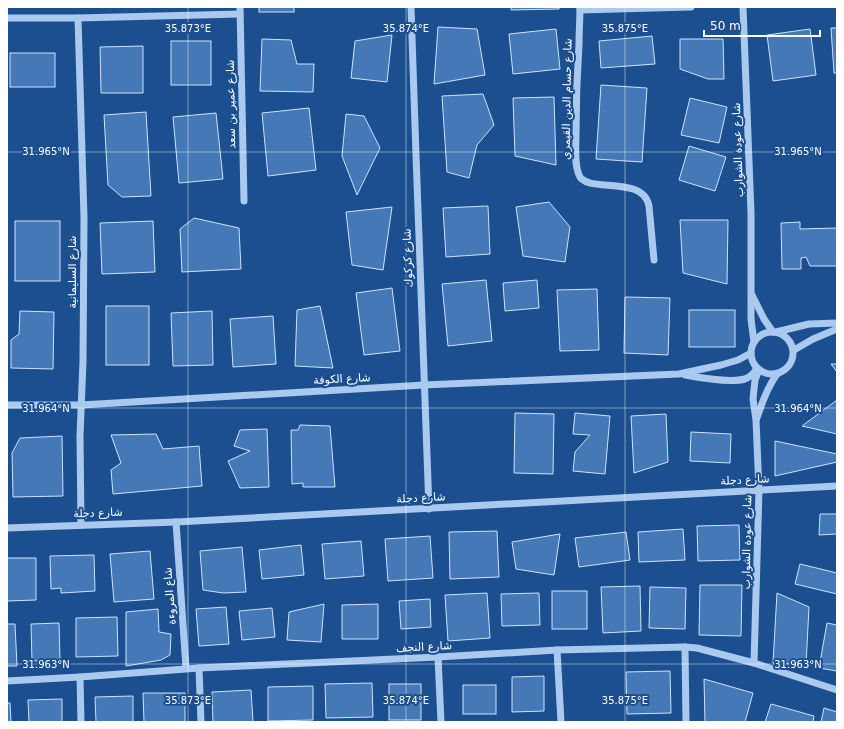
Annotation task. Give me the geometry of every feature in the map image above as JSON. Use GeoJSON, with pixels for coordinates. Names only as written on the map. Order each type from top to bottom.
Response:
{"type":"FeatureCollection","features":[{"type":"Feature","properties":{"kind":"street","name":"شارع كركوك"},"geometry":{"type":"LineString","coordinates":[[411,7],[429,509]]}},
{"type":"Feature","properties":{"kind":"street"},"geometry":{"type":"LineString","coordinates":[[580,8],[691,7]]}},
{"type":"Feature","properties":{"kind":"street","name":"شارع عودة الشوارب"},"geometry":{"type":"LineString","coordinates":[[743,7],[751,213],[751,319],[754,342]]}},
{"type":"Feature","properties":{"kind":"street","name":"شارع حسام الدين القيمري"},"geometry":{"type":"LineString","coordinates":[[580,8],[576,122],[576,158],[579,176],[585,181],[630,188],[641,192],[648,200],[654,260]]}},
{"type":"Feature","properties":{"kind":"street"},"geometry":{"type":"LineString","coordinates":[[7,18],[78,18],[240,10]]}},
{"type":"Feature","properties":{"kind":"street","name":"شارع عمير بن سعد"},"geometry":{"type":"LineString","coordinates":[[240,10],[244,201]]}},
{"type":"Feature","properties":{"kind":"street","name":"شارع السليمانية"},"geometry":{"type":"LineString","coordinates":[[78,18],[84,218],[81,525]]}},
{"type":"Feature","properties":{"kind":"street","name":"شارع عودة الشوارب"},"geometry":{"type":"LineString","coordinates":[[751,293],[764,319],[775,332]]}},
{"type":"Feature","properties":{"kind":"street"},"geometry":{"type":"LineString","coordinates":[[775,332],[782,334],[792,343],[794,356],[792,362],[784,372],[777,374],[766,374],[758,369],[753,362],[751,353],[754,342],[763,334],[809,324],[837,323]]}},
{"type":"Feature","properties":{"kind":"street"},"geometry":{"type":"LineString","coordinates":[[794,350],[813,339],[837,329]]}},
{"type":"Feature","properties":{"kind":"street","name":"شارع الكوفة"},"geometry":{"type":"LineString","coordinates":[[7,404],[81,405],[424,385],[679,374],[721,366],[738,360],[751,353]]}},
{"type":"Feature","properties":{"kind":"street","name":"شارع الكوفة"},"geometry":{"type":"LineString","coordinates":[[679,374],[703,378],[737,380],[746,379],[758,369]]}},
{"type":"Feature","properties":{"kind":"street","name":"شارع عودة الشوارب"},"geometry":{"type":"LineString","coordinates":[[754,663],[759,490],[753,389],[758,369]]}},
{"type":"Feature","properties":{"kind":"street","name":"شارع عودة الشوارب"},"geometry":{"type":"LineString","coordinates":[[756,420],[763,397],[777,374]]}},
{"type":"Feature","properties":{"kind":"street","name":"شارع دجلة"},"geometry":{"type":"LineString","coordinates":[[7,528],[176,522],[837,486]]}},
{"type":"Feature","properties":{"kind":"street","name":"شاع المروءة"},"geometry":{"type":"LineString","coordinates":[[176,522],[186,668]]}},
{"type":"Feature","properties":{"kind":"street"},"geometry":{"type":"LineString","coordinates":[[685,647],[686,722]]}},
{"type":"Feature","properties":{"kind":"street","name":"شارع النجف"},"geometry":{"type":"LineString","coordinates":[[7,681],[80,677],[186,668],[438,657],[557,650],[685,647],[697,648],[754,663],[837,690]]}},
{"type":"Feature","properties":{"kind":"street"},"geometry":{"type":"LineString","coordinates":[[557,650],[561,722]]}},
{"type":"Feature","properties":{"kind":"street"},"geometry":{"type":"LineString","coordinates":[[438,657],[441,722]]}},
{"type":"Feature","properties":{"kind":"street"},"geometry":{"type":"LineString","coordinates":[[198,668],[201,722]]}},
{"type":"Feature","properties":{"kind":"street"},"geometry":{"type":"LineString","coordinates":[[80,677],[81,722]]}},
{"type":"Feature","properties":{"kind":"building"},"geometry":{"type":"Polygon","coordinates":[[[259,7],[294,7],[294,12],[259,12],[259,7]]]}},
{"type":"Feature","properties":{"kind":"building"},"geometry":{"type":"Polygon","coordinates":[[[511,7],[559,7],[559,9],[511,10],[511,7]]]}},
{"type":"Feature","properties":{"kind":"building"},"geometry":{"type":"Polygon","coordinates":[[[438,27],[477,29],[485,75],[434,84],[438,27]]]}},
{"type":"Feature","properties":{"kind":"building"},"geometry":{"type":"Polygon","coordinates":[[[831,28],[837,28],[837,73],[834,73],[831,28]]]}},
{"type":"Feature","properties":{"kind":"building"},"geometry":{"type":"Polygon","coordinates":[[[556,29],[560,69],[513,74],[509,34],[556,29]]]}},
{"type":"Feature","properties":{"kind":"building"},"geometry":{"type":"Polygon","coordinates":[[[810,29],[816,75],[773,81],[767,35],[810,29]]]}},
{"type":"Feature","properties":{"kind":"building"},"geometry":{"type":"Polygon","coordinates":[[[392,35],[387,82],[351,78],[355,41],[392,35]]]}},
{"type":"Feature","properties":{"kind":"building"},"geometry":{"type":"Polygon","coordinates":[[[652,36],[655,64],[601,68],[599,41],[652,36]]]}},
{"type":"Feature","properties":{"kind":"building"},"geometry":{"type":"Polygon","coordinates":[[[262,39],[291,40],[297,64],[314,64],[313,92],[260,91],[262,39]]]}},
{"type":"Feature","properties":{"kind":"building"},"geometry":{"type":"Polygon","coordinates":[[[680,39],[723,39],[724,79],[708,79],[680,69],[680,39]]]}},
{"type":"Feature","properties":{"kind":"building"},"geometry":{"type":"Polygon","coordinates":[[[171,41],[211,41],[211,85],[171,85],[171,41]]]}},
{"type":"Feature","properties":{"kind":"building"},"geometry":{"type":"Polygon","coordinates":[[[143,46],[143,93],[101,93],[100,47],[143,46]]]}},
{"type":"Feature","properties":{"kind":"building"},"geometry":{"type":"Polygon","coordinates":[[[10,53],[55,53],[55,87],[10,87],[10,53]]]}},
{"type":"Feature","properties":{"kind":"building"},"geometry":{"type":"Polygon","coordinates":[[[601,85],[647,88],[642,162],[596,159],[601,85]]]}},
{"type":"Feature","properties":{"kind":"building"},"geometry":{"type":"Polygon","coordinates":[[[483,94],[494,125],[477,145],[469,178],[447,172],[442,96],[483,94]]]}},
{"type":"Feature","properties":{"kind":"building"},"geometry":{"type":"Polygon","coordinates":[[[554,97],[556,165],[515,156],[513,98],[554,97]]]}},
{"type":"Feature","properties":{"kind":"building"},"geometry":{"type":"Polygon","coordinates":[[[690,98],[727,107],[719,143],[681,135],[690,98]]]}},
{"type":"Feature","properties":{"kind":"building"},"geometry":{"type":"Polygon","coordinates":[[[309,108],[316,170],[268,176],[262,113],[309,108]]]}},
{"type":"Feature","properties":{"kind":"building"},"geometry":{"type":"Polygon","coordinates":[[[146,112],[151,196],[122,197],[108,185],[104,115],[146,112]]]}},
{"type":"Feature","properties":{"kind":"building"},"geometry":{"type":"Polygon","coordinates":[[[216,113],[223,179],[179,183],[173,117],[216,113]]]}},
{"type":"Feature","properties":{"kind":"building"},"geometry":{"type":"Polygon","coordinates":[[[346,114],[364,116],[380,148],[357,195],[342,156],[346,114]]]}},
{"type":"Feature","properties":{"kind":"building"},"geometry":{"type":"Polygon","coordinates":[[[689,146],[726,157],[715,191],[679,180],[689,146]]]}},
{"type":"Feature","properties":{"kind":"building"},"geometry":{"type":"Polygon","coordinates":[[[549,202],[570,227],[565,262],[523,256],[516,207],[549,202]]]}},
{"type":"Feature","properties":{"kind":"building"},"geometry":{"type":"Polygon","coordinates":[[[488,206],[490,254],[446,257],[443,208],[488,206]]]}},
{"type":"Feature","properties":{"kind":"building"},"geometry":{"type":"Polygon","coordinates":[[[392,207],[383,270],[352,265],[346,212],[392,207]]]}},
{"type":"Feature","properties":{"kind":"building"},"geometry":{"type":"Polygon","coordinates":[[[194,218],[239,228],[241,269],[182,272],[180,229],[194,218]]]}},
{"type":"Feature","properties":{"kind":"building"},"geometry":{"type":"Polygon","coordinates":[[[680,220],[728,220],[727,284],[683,273],[680,220]]]}},
{"type":"Feature","properties":{"kind":"building"},"geometry":{"type":"Polygon","coordinates":[[[15,221],[60,221],[60,281],[15,281],[15,221]]]}},
{"type":"Feature","properties":{"kind":"building"},"geometry":{"type":"Polygon","coordinates":[[[153,221],[155,272],[102,274],[100,223],[153,221]]]}},
{"type":"Feature","properties":{"kind":"building"},"geometry":{"type":"Polygon","coordinates":[[[800,222],[800,229],[837,228],[837,266],[810,266],[806,257],[801,258],[801,269],[782,269],[781,223],[800,222]]]}},
{"type":"Feature","properties":{"kind":"building"},"geometry":{"type":"Polygon","coordinates":[[[486,280],[492,341],[448,346],[442,284],[486,280]]]}},
{"type":"Feature","properties":{"kind":"building"},"geometry":{"type":"Polygon","coordinates":[[[537,280],[539,308],[505,311],[503,283],[537,280]]]}},
{"type":"Feature","properties":{"kind":"building"},"geometry":{"type":"Polygon","coordinates":[[[392,288],[400,351],[364,355],[356,293],[392,288]]]}},
{"type":"Feature","properties":{"kind":"building"},"geometry":{"type":"Polygon","coordinates":[[[597,289],[599,350],[560,351],[557,290],[597,289]]]}},
{"type":"Feature","properties":{"kind":"building"},"geometry":{"type":"Polygon","coordinates":[[[625,297],[670,298],[668,355],[624,353],[625,297]]]}},
{"type":"Feature","properties":{"kind":"building"},"geometry":{"type":"Polygon","coordinates":[[[106,306],[149,306],[149,365],[106,365],[106,306]]]}},
{"type":"Feature","properties":{"kind":"building"},"geometry":{"type":"Polygon","coordinates":[[[320,306],[333,368],[295,366],[297,310],[320,306]]]}},
{"type":"Feature","properties":{"kind":"building"},"geometry":{"type":"Polygon","coordinates":[[[689,310],[735,310],[735,347],[689,347],[689,310]]]}},
{"type":"Feature","properties":{"kind":"building"},"geometry":{"type":"Polygon","coordinates":[[[20,311],[54,312],[53,369],[11,368],[11,340],[19,334],[20,311]]]}},
{"type":"Feature","properties":{"kind":"building"},"geometry":{"type":"Polygon","coordinates":[[[212,311],[213,365],[173,366],[171,313],[212,311]]]}},
{"type":"Feature","properties":{"kind":"building"},"geometry":{"type":"Polygon","coordinates":[[[273,316],[276,364],[233,367],[230,319],[273,316]]]}},
{"type":"Feature","properties":{"kind":"building"},"geometry":{"type":"Polygon","coordinates":[[[831,364],[837,364],[837,372],[831,364]]]}},
{"type":"Feature","properties":{"kind":"building"},"geometry":{"type":"Polygon","coordinates":[[[837,400],[837,434],[802,426],[837,400]]]}},
{"type":"Feature","properties":{"kind":"building"},"geometry":{"type":"Polygon","coordinates":[[[515,413],[554,414],[553,474],[514,473],[515,413]]]}},
{"type":"Feature","properties":{"kind":"building"},"geometry":{"type":"Polygon","coordinates":[[[575,413],[610,416],[605,474],[573,471],[575,452],[590,435],[573,434],[575,413]]]}},
{"type":"Feature","properties":{"kind":"building"},"geometry":{"type":"Polygon","coordinates":[[[666,414],[668,462],[634,473],[631,416],[666,414]]]}},
{"type":"Feature","properties":{"kind":"building"},"geometry":{"type":"Polygon","coordinates":[[[300,425],[330,426],[335,487],[303,487],[303,483],[292,484],[291,430],[298,430],[300,425]]]}},
{"type":"Feature","properties":{"kind":"building"},"geometry":{"type":"Polygon","coordinates":[[[267,429],[269,487],[240,488],[228,461],[250,451],[234,446],[240,430],[267,429]]]}},
{"type":"Feature","properties":{"kind":"building"},"geometry":{"type":"Polygon","coordinates":[[[691,432],[731,434],[730,463],[690,461],[691,432]]]}},
{"type":"Feature","properties":{"kind":"building"},"geometry":{"type":"Polygon","coordinates":[[[156,434],[163,449],[199,446],[202,486],[113,494],[111,470],[121,463],[111,435],[156,434]]]}},
{"type":"Feature","properties":{"kind":"building"},"geometry":{"type":"Polygon","coordinates":[[[62,436],[63,496],[13,497],[12,453],[20,438],[62,436]]]}},
{"type":"Feature","properties":{"kind":"building"},"geometry":{"type":"Polygon","coordinates":[[[775,441],[837,454],[837,462],[775,476],[775,441]]]}},
{"type":"Feature","properties":{"kind":"building"},"geometry":{"type":"Polygon","coordinates":[[[820,514],[837,514],[837,534],[819,535],[820,514]]]}},
{"type":"Feature","properties":{"kind":"building"},"geometry":{"type":"Polygon","coordinates":[[[739,525],[740,560],[698,561],[697,526],[739,525]]]}},
{"type":"Feature","properties":{"kind":"building"},"geometry":{"type":"Polygon","coordinates":[[[683,529],[685,560],[639,562],[638,532],[683,529]]]}},
{"type":"Feature","properties":{"kind":"building"},"geometry":{"type":"Polygon","coordinates":[[[497,531],[499,577],[450,579],[449,532],[497,531]]]}},
{"type":"Feature","properties":{"kind":"building"},"geometry":{"type":"Polygon","coordinates":[[[626,532],[630,560],[579,567],[575,538],[626,532]]]}},
{"type":"Feature","properties":{"kind":"building"},"geometry":{"type":"Polygon","coordinates":[[[560,534],[554,575],[516,569],[512,542],[560,534]]]}},
{"type":"Feature","properties":{"kind":"building"},"geometry":{"type":"Polygon","coordinates":[[[430,536],[433,578],[388,581],[385,539],[430,536]]]}},
{"type":"Feature","properties":{"kind":"building"},"geometry":{"type":"Polygon","coordinates":[[[361,541],[364,576],[325,579],[322,544],[361,541]]]}},
{"type":"Feature","properties":{"kind":"building"},"geometry":{"type":"Polygon","coordinates":[[[301,545],[304,575],[262,579],[259,550],[301,545]]]}},
{"type":"Feature","properties":{"kind":"building"},"geometry":{"type":"Polygon","coordinates":[[[242,547],[246,592],[223,593],[203,590],[200,551],[242,547]]]}},
{"type":"Feature","properties":{"kind":"building"},"geometry":{"type":"Polygon","coordinates":[[[150,551],[154,599],[114,602],[110,554],[150,551]]]}},
{"type":"Feature","properties":{"kind":"building"},"geometry":{"type":"Polygon","coordinates":[[[94,555],[95,591],[61,593],[61,588],[51,589],[50,556],[94,555]]]}},
{"type":"Feature","properties":{"kind":"building"},"geometry":{"type":"Polygon","coordinates":[[[7,558],[36,558],[36,600],[7,601],[7,558]]]}},
{"type":"Feature","properties":{"kind":"building"},"geometry":{"type":"Polygon","coordinates":[[[800,564],[837,573],[837,594],[795,584],[800,564]]]}},
{"type":"Feature","properties":{"kind":"building"},"geometry":{"type":"Polygon","coordinates":[[[700,585],[742,585],[741,636],[699,635],[700,585]]]}},
{"type":"Feature","properties":{"kind":"building"},"geometry":{"type":"Polygon","coordinates":[[[640,586],[641,631],[603,633],[601,587],[640,586]]]}},
{"type":"Feature","properties":{"kind":"building"},"geometry":{"type":"Polygon","coordinates":[[[650,587],[686,588],[685,629],[649,628],[650,587]]]}},
{"type":"Feature","properties":{"kind":"building"},"geometry":{"type":"Polygon","coordinates":[[[552,591],[587,591],[587,629],[552,629],[552,591]]]}},
{"type":"Feature","properties":{"kind":"building"},"geometry":{"type":"Polygon","coordinates":[[[487,593],[490,638],[448,641],[445,595],[487,593]]]}},
{"type":"Feature","properties":{"kind":"building"},"geometry":{"type":"Polygon","coordinates":[[[539,593],[540,625],[502,626],[501,594],[539,593]]]}},
{"type":"Feature","properties":{"kind":"building"},"geometry":{"type":"Polygon","coordinates":[[[777,593],[809,607],[806,665],[773,663],[777,593]]]}},
{"type":"Feature","properties":{"kind":"building"},"geometry":{"type":"Polygon","coordinates":[[[430,599],[431,627],[401,629],[399,601],[430,599]]]}},
{"type":"Feature","properties":{"kind":"building"},"geometry":{"type":"Polygon","coordinates":[[[324,604],[321,642],[287,640],[289,612],[324,604]]]}},
{"type":"Feature","properties":{"kind":"building"},"geometry":{"type":"Polygon","coordinates":[[[378,604],[378,639],[342,639],[342,605],[378,604]]]}},
{"type":"Feature","properties":{"kind":"building"},"geometry":{"type":"Polygon","coordinates":[[[226,607],[229,644],[199,646],[196,609],[226,607]]]}},
{"type":"Feature","properties":{"kind":"building"},"geometry":{"type":"Polygon","coordinates":[[[272,608],[275,637],[242,640],[239,611],[272,608]]]}},
{"type":"Feature","properties":{"kind":"building"},"geometry":{"type":"Polygon","coordinates":[[[158,609],[159,632],[171,634],[170,655],[161,660],[126,666],[126,612],[158,609]]]}},
{"type":"Feature","properties":{"kind":"building"},"geometry":{"type":"Polygon","coordinates":[[[117,617],[118,656],[76,657],[76,618],[117,617]]]}},
{"type":"Feature","properties":{"kind":"building"},"geometry":{"type":"Polygon","coordinates":[[[59,623],[60,660],[32,661],[31,624],[59,623]]]}},
{"type":"Feature","properties":{"kind":"building"},"geometry":{"type":"Polygon","coordinates":[[[827,623],[837,625],[837,671],[819,668],[827,623]]]}},
{"type":"Feature","properties":{"kind":"building"},"geometry":{"type":"Polygon","coordinates":[[[7,624],[15,624],[17,666],[7,666],[7,624]]]}},
{"type":"Feature","properties":{"kind":"building"},"geometry":{"type":"Polygon","coordinates":[[[670,671],[671,713],[627,714],[626,672],[670,671]]]}},
{"type":"Feature","properties":{"kind":"building"},"geometry":{"type":"Polygon","coordinates":[[[544,676],[544,711],[512,712],[512,677],[544,676]]]}},
{"type":"Feature","properties":{"kind":"building"},"geometry":{"type":"Polygon","coordinates":[[[704,679],[753,693],[745,722],[705,722],[704,679]]]}},
{"type":"Feature","properties":{"kind":"building"},"geometry":{"type":"Polygon","coordinates":[[[372,683],[373,717],[326,718],[325,684],[372,683]]]}},
{"type":"Feature","properties":{"kind":"building"},"geometry":{"type":"Polygon","coordinates":[[[389,684],[421,684],[421,720],[389,720],[389,684]]]}},
{"type":"Feature","properties":{"kind":"building"},"geometry":{"type":"Polygon","coordinates":[[[463,685],[496,685],[496,714],[463,714],[463,685]]]}},
{"type":"Feature","properties":{"kind":"building"},"geometry":{"type":"Polygon","coordinates":[[[313,686],[313,720],[268,721],[268,687],[313,686]]]}},
{"type":"Feature","properties":{"kind":"building"},"geometry":{"type":"Polygon","coordinates":[[[251,690],[253,722],[213,722],[212,692],[251,690]]]}},
{"type":"Feature","properties":{"kind":"building"},"geometry":{"type":"Polygon","coordinates":[[[143,693],[185,693],[185,722],[144,722],[143,693]]]}},
{"type":"Feature","properties":{"kind":"building"},"geometry":{"type":"Polygon","coordinates":[[[133,696],[133,722],[96,722],[95,697],[133,696]]]}},
{"type":"Feature","properties":{"kind":"building"},"geometry":{"type":"Polygon","coordinates":[[[62,699],[62,722],[29,722],[28,700],[62,699]]]}},
{"type":"Feature","properties":{"kind":"building"},"geometry":{"type":"Polygon","coordinates":[[[7,703],[10,703],[11,722],[7,722],[7,703]]]}},
{"type":"Feature","properties":{"kind":"building"},"geometry":{"type":"Polygon","coordinates":[[[771,704],[814,716],[813,722],[765,722],[771,704]]]}},
{"type":"Feature","properties":{"kind":"building"},"geometry":{"type":"Polygon","coordinates":[[[824,708],[837,712],[837,722],[821,722],[824,708]]]}}]}
